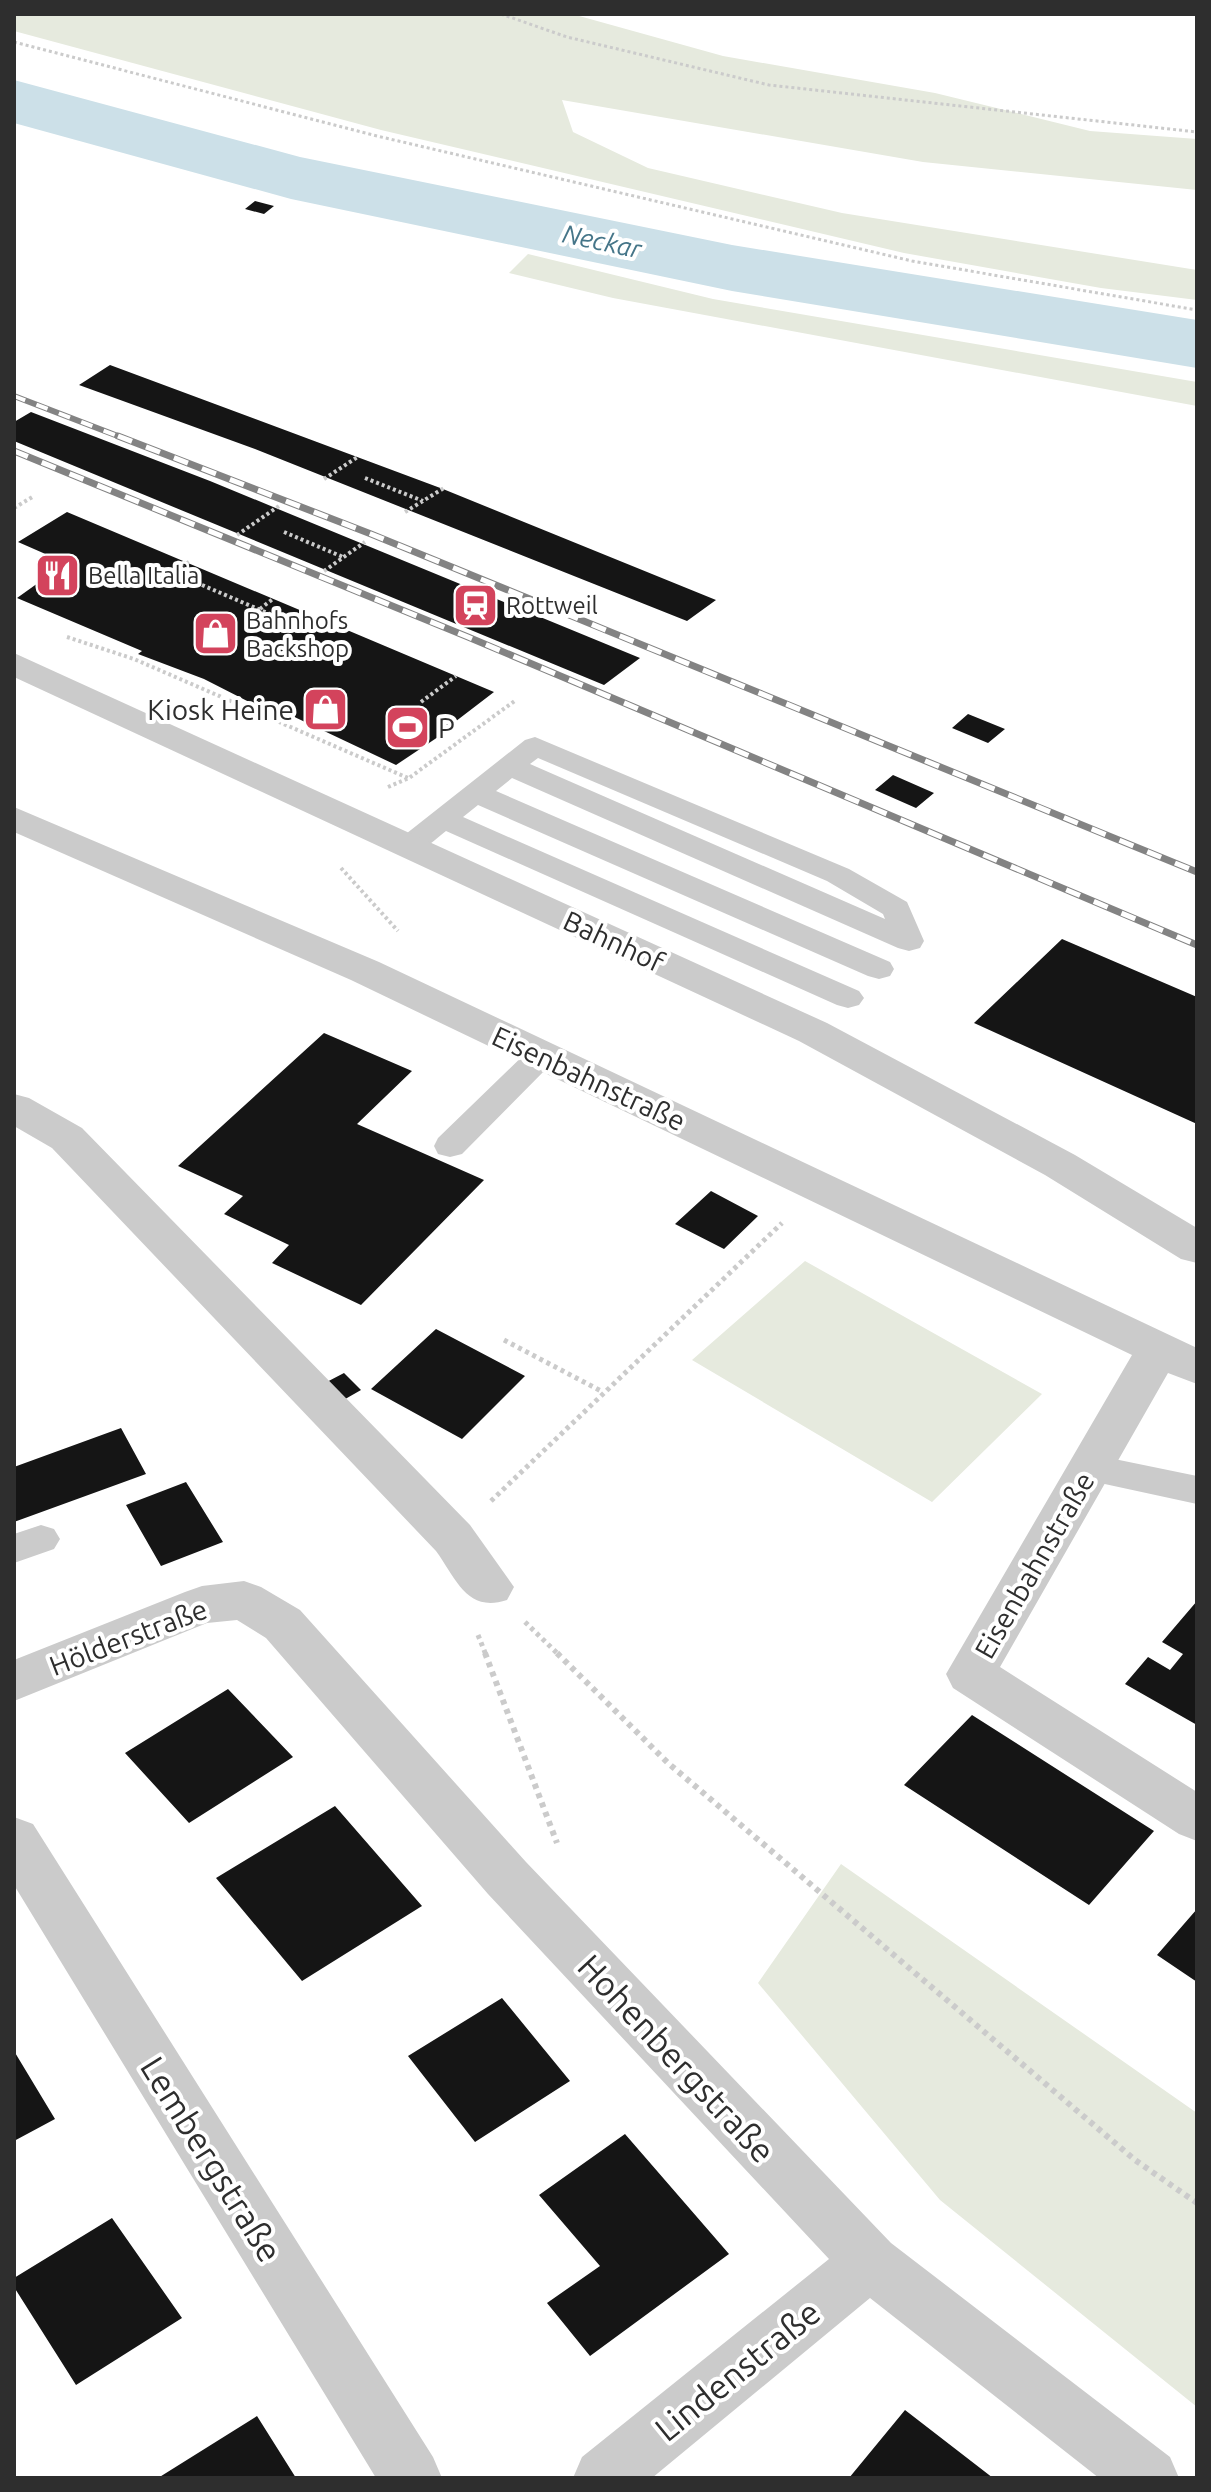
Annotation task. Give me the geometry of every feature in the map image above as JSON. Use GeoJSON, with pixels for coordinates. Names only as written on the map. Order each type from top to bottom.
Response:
{"type":"FeatureCollection","features":[{"type":"Feature","properties":{"kind":"street","name":"Bahnhof"},"geometry":{"type":"LineString","coordinates":[[14,664],[813,1032],[1060,1165],[1197,1248]]}},
{"type":"Feature","properties":{"kind":"street","name":"Eisenbahnstraße"},"geometry":{"type":"LineString","coordinates":[[14,818],[365,971],[1178,1358],[1090,1468],[971,1674],[1197,1819]]}},
{"type":"Feature","properties":{"kind":"street"},"geometry":{"type":"LineString","coordinates":[[14,1108],[67,1138],[453,1538],[490,1587]]}},
{"type":"Feature","properties":{"kind":"street","name":"Hölderstraße"},"geometry":{"type":"LineString","coordinates":[[14,1681],[202,1605],[244,1600]]}},
{"type":"Feature","properties":{"kind":"street","name":"Hohenbergstraße"},"geometry":{"type":"LineString","coordinates":[[244,1600],[283,1624],[507,1878],[870,2262],[1148,2478]]}},
{"type":"Feature","properties":{"kind":"street","name":"Lembergstraße"},"geometry":{"type":"LineString","coordinates":[[14,1839],[411,2478]]}},
{"type":"Feature","properties":{"kind":"street","name":"Lindenstraße"},"geometry":{"type":"LineString","coordinates":[[604,2478],[870,2262]]}},
{"type":"Feature","properties":{"kind":"lane"},"geometry":{"type":"LineString","coordinates":[[407,847],[510,766],[909,941],[813,1032]]}},
{"type":"Feature","properties":{"kind":"lane"},"geometry":{"type":"LineString","coordinates":[[475,793],[879,969]]}},
{"type":"Feature","properties":{"kind":"lane"},"geometry":{"type":"LineString","coordinates":[[443,819],[848,998]]}},
{"type":"Feature","properties":{"kind":"lane"},"geometry":{"type":"LineString","coordinates":[[450,1146],[542,1055]]}},
{"type":"Feature","properties":{"kind":"lane"},"geometry":{"type":"LineString","coordinates":[[1090,1468],[1197,1490]]}},
{"type":"Feature","properties":{"kind":"path"},"geometry":{"type":"LineString","coordinates":[[501,14],[567,37],[769,85],[1197,132]]}},
{"type":"Feature","properties":{"kind":"path"},"geometry":{"type":"LineString","coordinates":[[14,42],[377,136],[912,261],[1197,310]]}},
{"type":"Feature","properties":{"kind":"path"},"geometry":{"type":"LineString","coordinates":[[324,479],[359,456]]}},
{"type":"Feature","properties":{"kind":"path"},"geometry":{"type":"LineString","coordinates":[[340,468],[350,472]]}},
{"type":"Feature","properties":{"kind":"path"},"geometry":{"type":"LineString","coordinates":[[365,478],[423,501]]}},
{"type":"Feature","properties":{"kind":"path"},"geometry":{"type":"LineString","coordinates":[[405,512],[444,488]]}},
{"type":"Feature","properties":{"kind":"path"},"geometry":{"type":"LineString","coordinates":[[14,508],[34,496]]}},
{"type":"Feature","properties":{"kind":"path"},"geometry":{"type":"LineString","coordinates":[[237,535],[279,506]]}},
{"type":"Feature","properties":{"kind":"path"},"geometry":{"type":"LineString","coordinates":[[258,520],[266,524]]}},
{"type":"Feature","properties":{"kind":"path"},"geometry":{"type":"LineString","coordinates":[[284,532],[343,557]]}},
{"type":"Feature","properties":{"kind":"path"},"geometry":{"type":"LineString","coordinates":[[324,571],[365,542]]}},
{"type":"Feature","properties":{"kind":"path"},"geometry":{"type":"LineString","coordinates":[[189,562],[174,572],[189,579]]}},
{"type":"Feature","properties":{"kind":"path"},"geometry":{"type":"LineString","coordinates":[[202,585],[286,621],[278,626]]}},
{"type":"Feature","properties":{"kind":"path"},"geometry":{"type":"LineString","coordinates":[[259,609],[274,598]]}},
{"type":"Feature","properties":{"kind":"path"},"geometry":{"type":"LineString","coordinates":[[55,633],[134,659],[409,778],[516,700]]}},
{"type":"Feature","properties":{"kind":"path"},"geometry":{"type":"LineString","coordinates":[[421,702],[456,676]]}},
{"type":"Feature","properties":{"kind":"path"},"geometry":{"type":"LineString","coordinates":[[195,686],[204,679]]}},
{"type":"Feature","properties":{"kind":"path"},"geometry":{"type":"LineString","coordinates":[[334,860],[404,938]]}},
{"type":"Feature","properties":{"kind":"path"},"geometry":{"type":"LineString","coordinates":[[453,1538],[821,1187]]}},
{"type":"Feature","properties":{"kind":"path"},"geometry":{"type":"LineString","coordinates":[[504,1340],[603,1392]]}},
{"type":"Feature","properties":{"kind":"path"},"geometry":{"type":"LineString","coordinates":[[490,1587],[668,1763],[1135,2160],[1197,2203]]}},
{"type":"Feature","properties":{"kind":"path"},"geometry":{"type":"LineString","coordinates":[[477,1632],[558,1845],[507,1878]]}},
{"type":"Feature","properties":{"kind":"shaded area"},"geometry":{"type":"Polygon","coordinates":[[[14,14],[572,14],[723,56],[935,93],[1090,131],[1197,139],[1197,190],[923,162],[562,100],[573,132],[648,168],[842,213],[1197,270],[1197,300],[1101,288],[904,253],[381,130],[14,31],[14,14]]]}},
{"type":"Feature","properties":{"kind":"shaded area"},"geometry":{"type":"Polygon","coordinates":[[[528,254],[713,299],[1197,382],[1197,406],[613,298],[509,273],[528,254]]]}},
{"type":"Feature","properties":{"kind":"shaded area"},"geometry":{"type":"Polygon","coordinates":[[[805,1261],[1042,1394],[932,1502],[692,1360],[805,1261]]]}},
{"type":"Feature","properties":{"kind":"shaded area"},"geometry":{"type":"Polygon","coordinates":[[[841,1864],[1197,2113],[1197,2407],[940,2200],[758,1983],[841,1864]]]}},
{"type":"Feature","properties":{"kind":"building"},"geometry":{"type":"Polygon","coordinates":[[[255,201],[274,206],[264,214],[245,209],[255,201]]]}},
{"type":"Feature","properties":{"kind":"building"},"geometry":{"type":"Polygon","coordinates":[[[110,365],[443,489],[716,600],[687,621],[255,449],[79,385],[110,365]]]}},
{"type":"Feature","properties":{"kind":"building"},"geometry":{"type":"Polygon","coordinates":[[[31,412],[210,481],[640,658],[604,685],[14,441],[14,422],[31,412]]]}},
{"type":"Feature","properties":{"kind":"building"},"geometry":{"type":"Polygon","coordinates":[[[67,512],[494,692],[447,728],[450,729],[396,765],[267,704],[261,708],[204,679],[138,654],[142,651],[17,598],[66,563],[18,542],[67,512]]]}},
{"type":"Feature","properties":{"kind":"building"},"geometry":{"type":"Polygon","coordinates":[[[968,714],[1005,729],[988,743],[952,728],[968,714]]]}},
{"type":"Feature","properties":{"kind":"building"},"geometry":{"type":"Polygon","coordinates":[[[893,775],[934,793],[916,808],[875,790],[893,775]]]}},
{"type":"Feature","properties":{"kind":"building"},"geometry":{"type":"Polygon","coordinates":[[[1062,939],[1197,997],[1197,1124],[974,1023],[1062,939]]]}},
{"type":"Feature","properties":{"kind":"building"},"geometry":{"type":"Polygon","coordinates":[[[324,1033],[412,1071],[357,1124],[484,1180],[361,1305],[272,1263],[289,1245],[224,1214],[243,1196],[178,1166],[324,1033]]]}},
{"type":"Feature","properties":{"kind":"building"},"geometry":{"type":"Polygon","coordinates":[[[711,1191],[758,1216],[724,1249],[675,1224],[711,1191]]]}},
{"type":"Feature","properties":{"kind":"building"},"geometry":{"type":"Polygon","coordinates":[[[436,1329],[525,1376],[462,1439],[371,1389],[436,1329]]]}},
{"type":"Feature","properties":{"kind":"building"},"geometry":{"type":"Polygon","coordinates":[[[344,1373],[361,1390],[340,1402],[321,1385],[344,1373]]]}},
{"type":"Feature","properties":{"kind":"building"},"geometry":{"type":"Polygon","coordinates":[[[121,1428],[146,1474],[14,1522],[14,1467],[121,1428]]]}},
{"type":"Feature","properties":{"kind":"building"},"geometry":{"type":"Polygon","coordinates":[[[186,1482],[223,1542],[161,1566],[126,1505],[186,1482]]]}},
{"type":"Feature","properties":{"kind":"building"},"geometry":{"type":"Polygon","coordinates":[[[1197,1601],[1197,1725],[1125,1684],[1148,1657],[1170,1670],[1183,1654],[1162,1642],[1197,1601]]]}},
{"type":"Feature","properties":{"kind":"building"},"geometry":{"type":"Polygon","coordinates":[[[228,1689],[293,1757],[189,1823],[125,1753],[228,1689]]]}},
{"type":"Feature","properties":{"kind":"building"},"geometry":{"type":"Polygon","coordinates":[[[972,1715],[1154,1831],[1089,1905],[904,1785],[972,1715]]]}},
{"type":"Feature","properties":{"kind":"building"},"geometry":{"type":"Polygon","coordinates":[[[335,1806],[422,1906],[302,1981],[216,1878],[335,1806]]]}},
{"type":"Feature","properties":{"kind":"building"},"geometry":{"type":"Polygon","coordinates":[[[1197,1909],[1197,1982],[1157,1955],[1197,1909]]]}},
{"type":"Feature","properties":{"kind":"building"},"geometry":{"type":"Polygon","coordinates":[[[502,1998],[570,2081],[475,2142],[408,2056],[502,1998]]]}},
{"type":"Feature","properties":{"kind":"building"},"geometry":{"type":"Polygon","coordinates":[[[14,2051],[55,2119],[14,2141],[14,2051]]]}},
{"type":"Feature","properties":{"kind":"building"},"geometry":{"type":"Polygon","coordinates":[[[625,2134],[729,2254],[590,2356],[547,2303],[600,2266],[539,2195],[625,2134]]]}},
{"type":"Feature","properties":{"kind":"building"},"geometry":{"type":"Polygon","coordinates":[[[112,2218],[182,2318],[76,2385],[14,2287],[14,2278],[112,2218]]]}},
{"type":"Feature","properties":{"kind":"building"},"geometry":{"type":"Polygon","coordinates":[[[905,2410],[993,2478],[849,2478],[905,2410]]]}},
{"type":"Feature","properties":{"kind":"building"},"geometry":{"type":"Polygon","coordinates":[[[257,2416],[296,2478],[158,2478],[257,2416]]]}},
{"type":"Feature","properties":{"kind":"waterway","name":"Neckar"},"geometry":{"type":"LineString","coordinates":[[14,101],[291,177],[732,268],[1197,344]]}},
{"type":"Feature","properties":{"kind":"railway"},"geometry":{"type":"LineString","coordinates":[[14,396],[123,438]]}},
{"type":"Feature","properties":{"kind":"railway"},"geometry":{"type":"LineString","coordinates":[[118,436],[371,534],[1197,872]]}},
{"type":"Feature","properties":{"kind":"railway"},"geometry":{"type":"LineString","coordinates":[[14,451],[468,637],[1197,945]]}},
{"type":"Feature","properties":{"kind":"place","name":"Bella Italia"},"geometry":{"type":"Point","coordinates":[57,575]}},
{"type":"Feature","properties":{"kind":"place","name":"Rottweil"},"geometry":{"type":"Point","coordinates":[475,605]}},
{"type":"Feature","properties":{"kind":"place","name":"Bahnhofs Backshop"},"geometry":{"type":"Point","coordinates":[215,634]}},
{"type":"Feature","properties":{"kind":"place","name":"Kiosk Heine"},"geometry":{"type":"Point","coordinates":[325,709]}},
{"type":"Feature","properties":{"kind":"place","name":"P"},"geometry":{"type":"Point","coordinates":[407,727]}}]}
